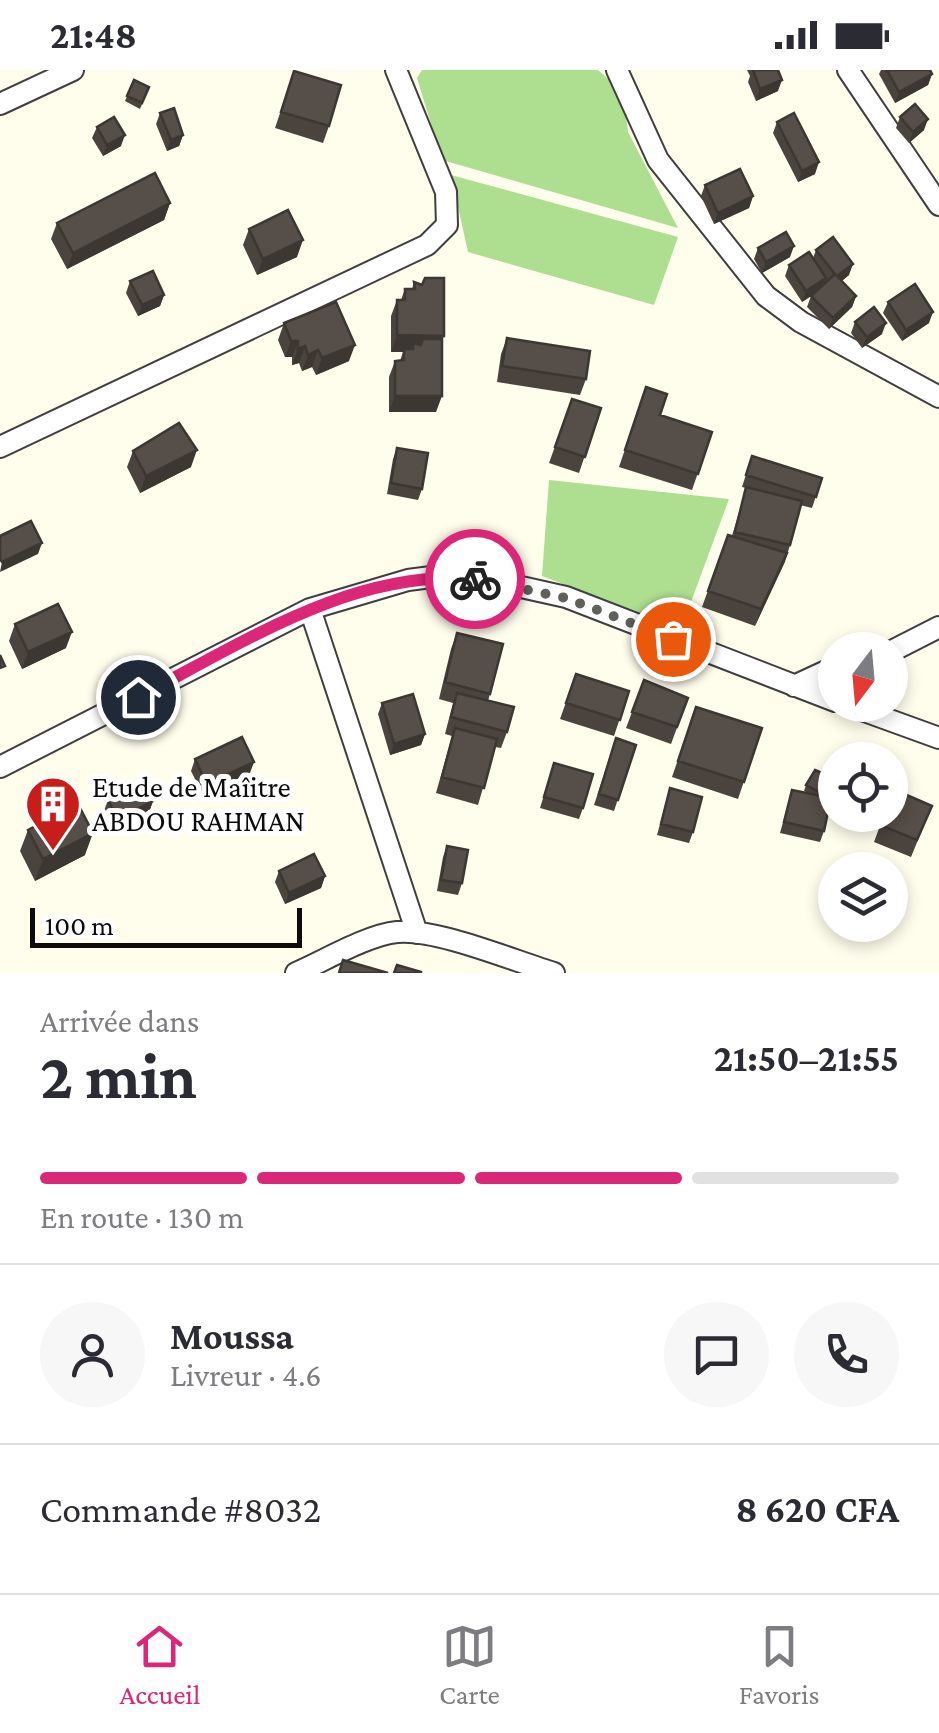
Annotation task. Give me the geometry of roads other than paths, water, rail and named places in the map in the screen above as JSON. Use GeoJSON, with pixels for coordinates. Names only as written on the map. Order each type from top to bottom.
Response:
{"type":"FeatureCollection","features":[{"type":"Feature","properties":{"kind":"street"},"geometry":{"type":"LineString","coordinates":[[0,104],[72,70]]}},
{"type":"Feature","properties":{"kind":"street"},"geometry":{"type":"LineString","coordinates":[[0,447],[427,245],[447,224],[446,192],[396,70]]}},
{"type":"Feature","properties":{"kind":"street"},"geometry":{"type":"LineString","coordinates":[[617,70],[658,160],[766,296],[801,322],[939,397]]}},
{"type":"Feature","properties":{"kind":"street"},"geometry":{"type":"LineString","coordinates":[[848,70],[931,174],[939,204]]}},
{"type":"Feature","properties":{"kind":"street"},"geometry":{"type":"LineString","coordinates":[[0,767],[310,609],[408,580],[439,576],[485,580],[566,598],[818,694]]}},
{"type":"Feature","properties":{"kind":"street"},"geometry":{"type":"LineString","coordinates":[[310,609],[417,933]]}},
{"type":"Feature","properties":{"kind":"street"},"geometry":{"type":"LineString","coordinates":[[908,643],[939,627]]}},
{"type":"Feature","properties":{"kind":"street"},"geometry":{"type":"LineString","coordinates":[[794,686],[818,675]]}},
{"type":"Feature","properties":{"kind":"street"},"geometry":{"type":"LineString","coordinates":[[895,722],[939,738]]}},
{"type":"Feature","properties":{"kind":"street"},"geometry":{"type":"LineString","coordinates":[[296,973],[396,932],[417,933],[554,973]]}},
{"type":"Feature","properties":{"kind":"place","name":"Etude de Maîitre ABDOU RAHMAN"},"geometry":{"type":"Point","coordinates":[53,853]}}]}
